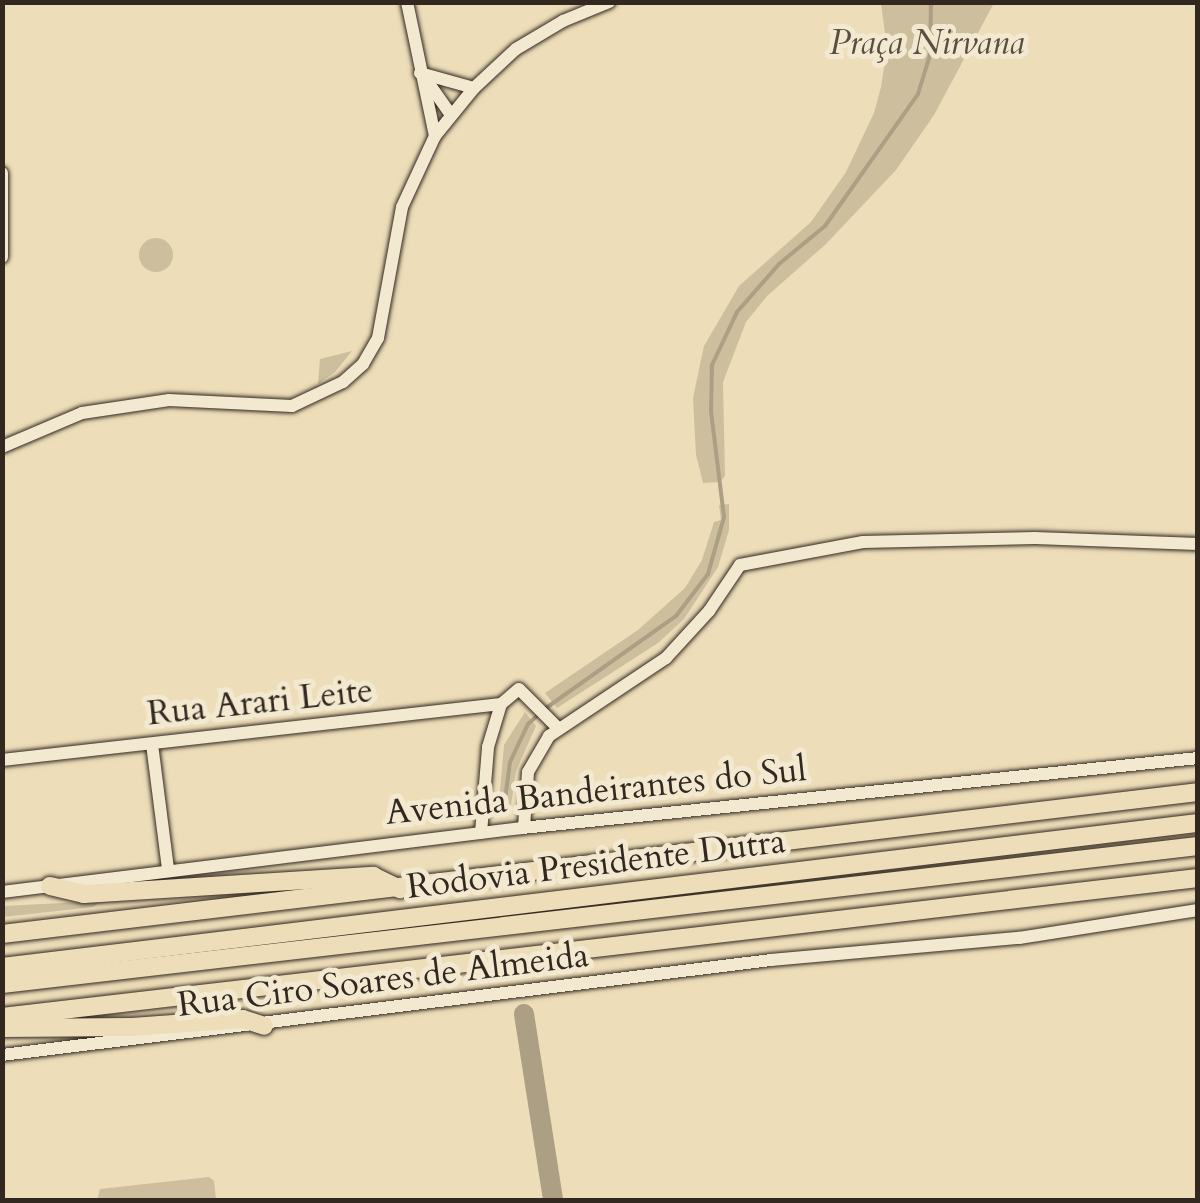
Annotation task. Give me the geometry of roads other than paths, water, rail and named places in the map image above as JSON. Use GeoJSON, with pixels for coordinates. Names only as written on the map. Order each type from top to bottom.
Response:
{"type":"FeatureCollection","features":[{"type":"Feature","properties":{"kind":"highway","name":"Rodovia Presidente Dutra"},"geometry":{"type":"LineString","coordinates":[[2,934],[1198,792]]}},
{"type":"Feature","properties":{"kind":"highway","name":"Rodovia Presidente Dutra"},"geometry":{"type":"LineString","coordinates":[[2,967],[1198,823]]}},
{"type":"Feature","properties":{"kind":"highway","name":"Rodovia Presidente Dutra"},"geometry":{"type":"LineString","coordinates":[[2,984],[1198,846]]}},
{"type":"Feature","properties":{"kind":"highway"},"geometry":{"type":"LineString","coordinates":[[50,886],[84,894],[373,876],[400,889]]}},
{"type":"Feature","properties":{"kind":"highway"},"geometry":{"type":"LineString","coordinates":[[2,1017],[1198,878]]}},
{"type":"Feature","properties":{"kind":"highway"},"geometry":{"type":"LineString","coordinates":[[2,1028],[132,1027],[243,1019],[264,1026]]}},
{"type":"Feature","properties":{"kind":"street"},"geometry":{"type":"LineString","coordinates":[[407,2],[435,136]]}},
{"type":"Feature","properties":{"kind":"street"},"geometry":{"type":"LineString","coordinates":[[4,445],[70,417],[124,405],[169,400],[276,408],[305,402],[343,382],[363,364],[378,338],[402,207],[435,136],[474,88],[538,34],[609,2]]}},
{"type":"Feature","properties":{"kind":"street"},"geometry":{"type":"LineString","coordinates":[[420,72],[474,88]]}},
{"type":"Feature","properties":{"kind":"street"},"geometry":{"type":"LineString","coordinates":[[420,72],[451,115]]}},
{"type":"Feature","properties":{"kind":"street"},"geometry":{"type":"LineString","coordinates":[[2,173],[2,257]]}},
{"type":"Feature","properties":{"kind":"street"},"geometry":{"type":"LineString","coordinates":[[524,828],[528,772],[554,724],[666,658],[696,626],[740,564],[793,552],[880,541],[1035,538],[1198,544]]}},
{"type":"Feature","properties":{"kind":"street"},"geometry":{"type":"LineString","coordinates":[[481,834],[488,747],[501,704],[519,689],[554,724]]}},
{"type":"Feature","properties":{"kind":"street","name":"Rua Arari Leite"},"geometry":{"type":"LineString","coordinates":[[2,760],[501,704]]}},
{"type":"Feature","properties":{"kind":"street"},"geometry":{"type":"LineString","coordinates":[[152,744],[168,869]]}},
{"type":"Feature","properties":{"kind":"street","name":"Avenida Bandeirantes do Sul"},"geometry":{"type":"LineString","coordinates":[[2,892],[524,828],[1198,758]]}},
{"type":"Feature","properties":{"kind":"street","name":"Rua Ciro Soares de Almeida"},"geometry":{"type":"LineString","coordinates":[[2,1055],[264,1026],[771,960],[1019,938],[1198,910]]}},
{"type":"Feature","properties":{"kind":"waterway"},"geometry":{"type":"LineString","coordinates":[[546,708],[676,616],[708,574],[724,517],[711,411],[712,365],[737,312],[779,264],[825,226],[918,94],[930,55],[931,2]]}},
{"type":"Feature","properties":{"kind":"waterway"},"geometry":{"type":"LineString","coordinates":[[503,815],[510,762],[528,724],[539,714]]}},
{"type":"Feature","properties":{"kind":"waterway"},"geometry":{"type":"LineString","coordinates":[[524,1014],[553,1200]]}},
{"type":"Feature","properties":{"kind":"park label","name":"Praça Nirvana"},"geometry":{"type":"Point","coordinates":[927,43]}}]}
